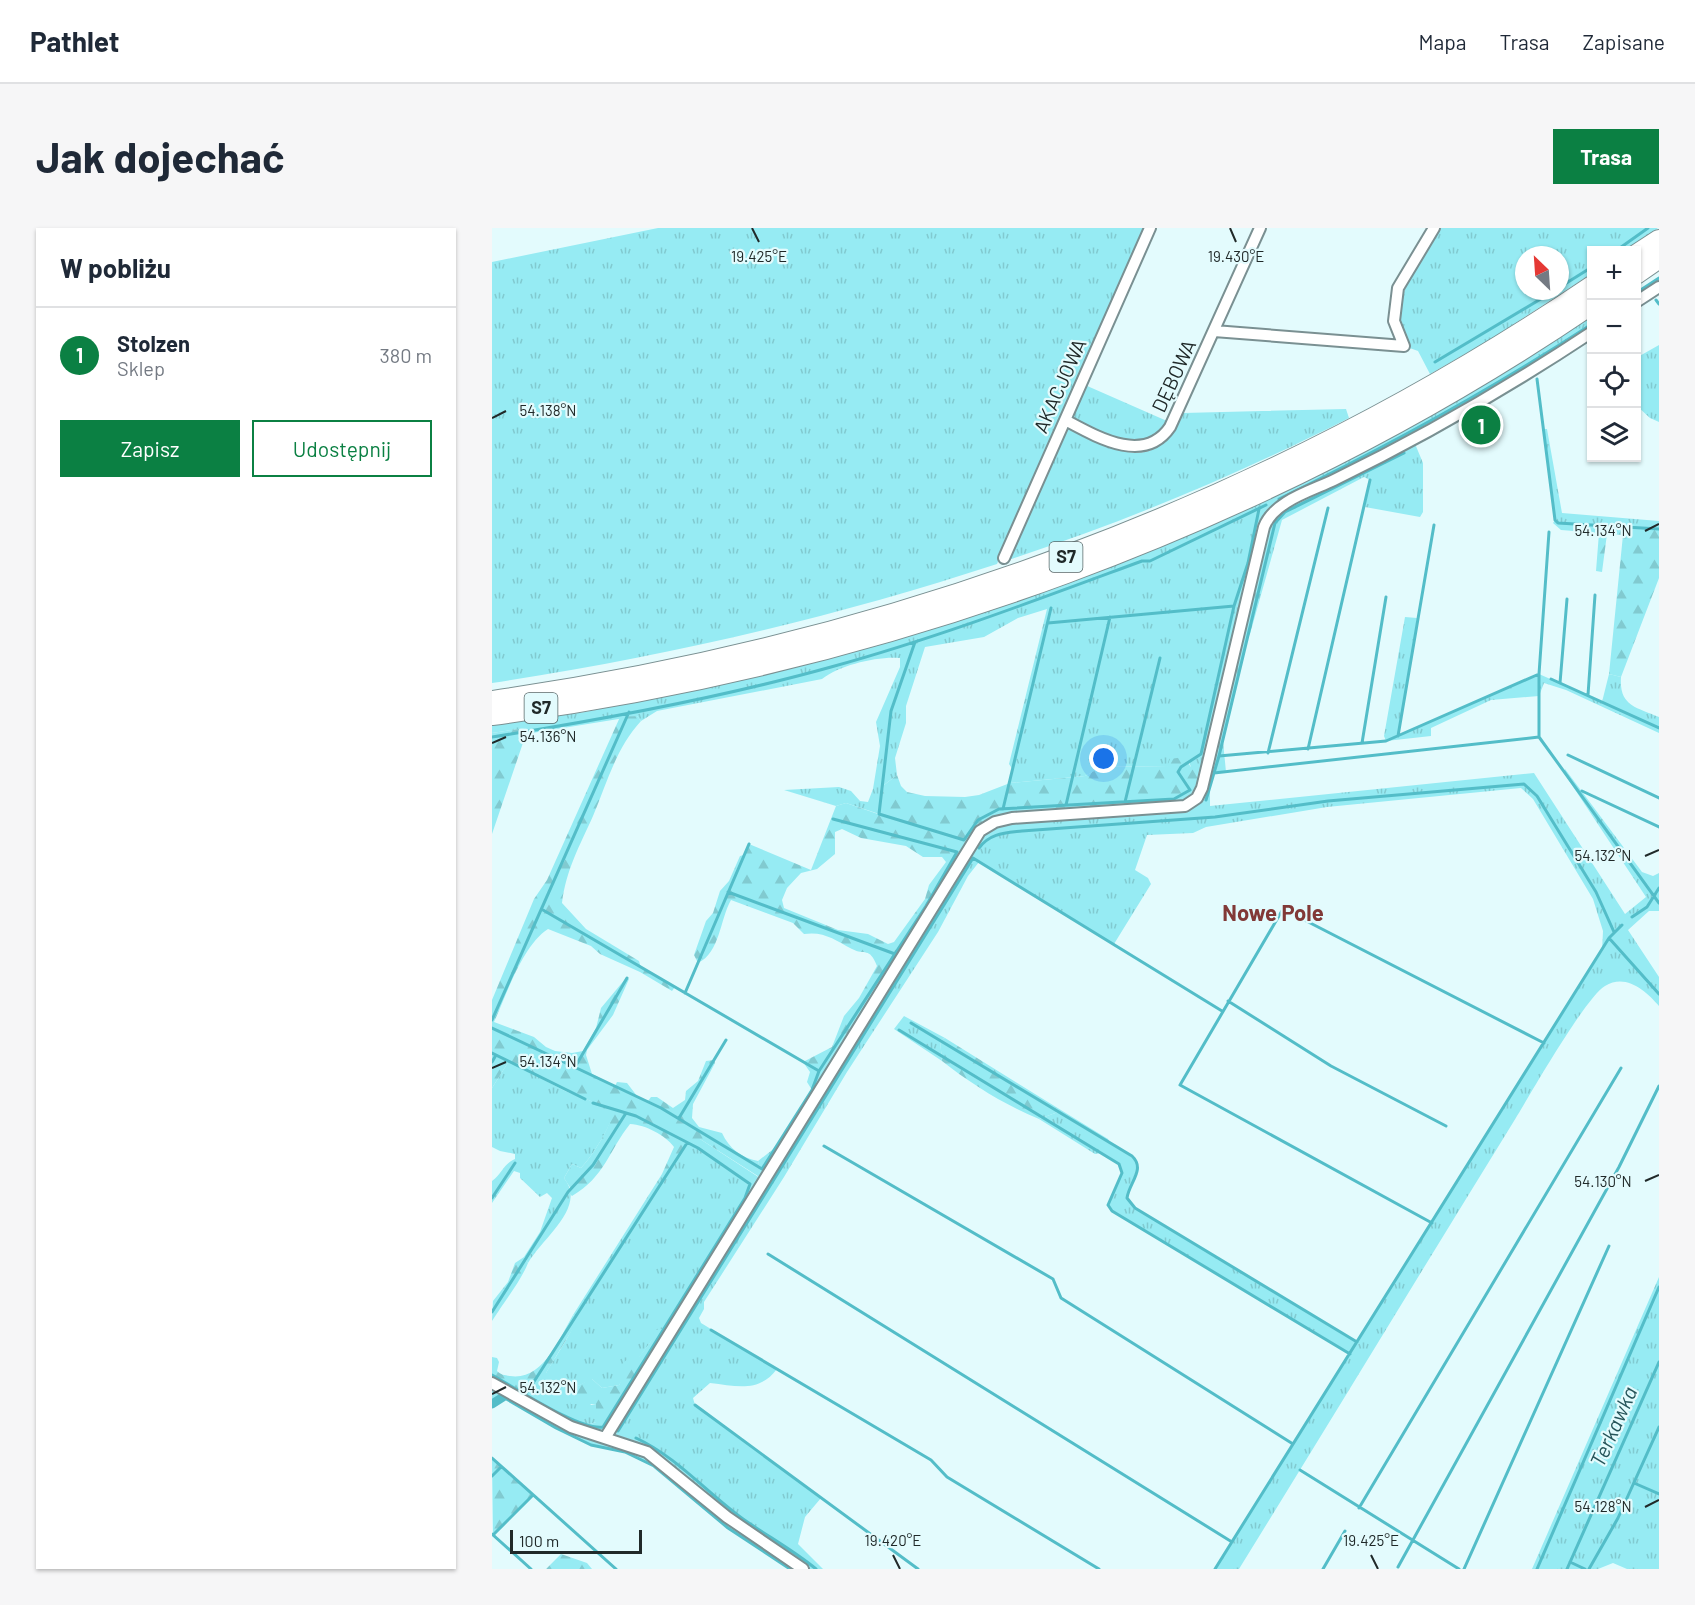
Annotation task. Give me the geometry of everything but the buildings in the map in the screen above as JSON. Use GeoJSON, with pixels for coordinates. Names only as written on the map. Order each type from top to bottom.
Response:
{"type":"FeatureCollection","features":[{"type":"Feature","properties":{"kind":"highway"},"geometry":{"type":"LineString","coordinates":[[1641,252],[1659,240]]}},
{"type":"Feature","properties":{"kind":"highway"},"geometry":{"type":"LineString","coordinates":[[1641,271],[1659,258]]}},
{"type":"Feature","properties":{"kind":"highway","name":"S7"},"geometry":{"type":"LineString","coordinates":[[492,701],[583,687],[759,652],[870,623],[1044,565],[1214,496],[1323,444],[1479,358],[1587,289]]}},
{"type":"Feature","properties":{"kind":"highway","name":"S7"},"geometry":{"type":"LineString","coordinates":[[492,715],[630,694],[760,666],[923,622],[1048,580],[1163,534],[1330,457],[1487,371],[1587,307]]}},
{"type":"Feature","properties":{"kind":"street","name":"AKACJOWA"},"geometry":{"type":"LineString","coordinates":[[1004,558],[1150,228]]}},
{"type":"Feature","properties":{"kind":"street","name":"DĘBOWA"},"geometry":{"type":"LineString","coordinates":[[1065,420],[1126,447],[1144,447],[1163,437],[1170,427],[1260,228]]}},
{"type":"Feature","properties":{"kind":"street","name":"DĘBOWA"},"geometry":{"type":"LineString","coordinates":[[1214,331],[1404,346],[1394,321],[1398,288],[1434,228]]}},
{"type":"Feature","properties":{"kind":"street"},"geometry":{"type":"LineString","coordinates":[[1639,300],[1659,288]]}},
{"type":"Feature","properties":{"kind":"street"},"geometry":{"type":"LineString","coordinates":[[605,1438],[980,831],[995,822],[1012,818],[1185,806],[1193,802],[1202,788],[1264,527],[1270,515],[1289,501],[1413,440],[1587,335]]}},
{"type":"Feature","properties":{"kind":"street"},"geometry":{"type":"LineString","coordinates":[[492,1383],[571,1427],[643,1449],[727,1517],[803,1569]]}},
{"type":"Feature","properties":{"kind":"green space"},"geometry":{"type":"Polygon","coordinates":[[[658,228],[1145,228],[997,564],[873,602],[747,634],[620,661],[492,683],[492,262],[658,228]]]}},
{"type":"Feature","properties":{"kind":"green space"},"geometry":{"type":"Polygon","coordinates":[[[1440,228],[1658,228],[1633,246],[1587,246],[1587,277],[1569,288],[1569,246],[1515,246],[1515,300],[1551,300],[1488,341],[1430,374],[1418,351],[1404,346],[1401,327],[1403,296],[1414,271],[1440,228]]]}},
{"type":"Feature","properties":{"kind":"green space"},"geometry":{"type":"Polygon","coordinates":[[[1587,319],[1587,334],[1413,439],[1423,463],[1423,512],[1420,517],[1365,507],[1370,480],[1364,477],[1282,520],[1250,634],[1246,641],[1223,741],[1226,772],[1214,774],[1210,788],[1210,806],[1534,773],[1625,914],[1646,897],[1564,773],[1565,769],[1642,872],[1653,876],[1659,873],[1659,911],[1649,911],[1628,930],[1659,977],[1659,1006],[1642,990],[1620,982],[1605,986],[1585,1008],[1239,1569],[1215,1569],[1349,1354],[1112,1211],[1108,1205],[1122,1173],[1119,1164],[1101,1153],[1095,1154],[1039,1119],[1058,1112],[1056,1107],[1108,1139],[1132,1157],[1138,1165],[1127,1198],[1135,1208],[1357,1342],[1602,951],[1603,931],[1593,899],[1533,799],[1521,788],[1327,807],[1206,827],[1193,833],[1147,835],[1135,870],[1148,878],[1151,884],[1114,944],[979,862],[968,876],[938,932],[847,1072],[784,1177],[704,1302],[704,1309],[699,1318],[701,1323],[777,1369],[770,1377],[755,1385],[710,1383],[693,1398],[695,1405],[821,1498],[805,1517],[798,1544],[823,1569],[790,1569],[728,1528],[654,1466],[625,1452],[591,1445],[556,1428],[503,1397],[492,1404],[492,1383],[546,1373],[572,1329],[576,1317],[573,1315],[662,1174],[667,1174],[688,1143],[700,1139],[763,1180],[758,1161],[776,1147],[812,1090],[817,1093],[980,831],[1191,767],[1189,762],[1167,767],[1104,766],[1085,776],[1010,783],[1013,770],[1009,764],[1047,609],[1018,618],[984,637],[925,647],[906,706],[906,723],[895,758],[897,775],[884,785],[879,814],[846,803],[836,806],[784,790],[839,787],[851,791],[860,801],[868,802],[873,789],[880,746],[876,722],[900,667],[900,658],[870,660],[849,666],[822,679],[657,711],[641,721],[637,716],[526,734],[525,728],[492,733],[492,725],[585,712],[723,684],[837,656],[948,623],[1504,371],[1587,319]],[[652,1340],[619,1385],[602,1388],[592,1379],[578,1386],[591,1405],[596,1404],[596,1422],[587,1425],[605,1438],[652,1340]]]}},
{"type":"Feature","properties":{"kind":"green space"},"geometry":{"type":"Polygon","coordinates":[[[1659,345],[1659,422],[1641,410],[1641,355],[1659,345]]]}},
{"type":"Feature","properties":{"kind":"green space"},"geometry":{"type":"Polygon","coordinates":[[[1085,385],[1167,421],[1160,433],[1149,439],[1136,441],[1122,440],[1094,430],[1070,418],[1085,385]]]}},
{"type":"Feature","properties":{"kind":"green space"},"geometry":{"type":"Polygon","coordinates":[[[1346,409],[1349,418],[1224,478],[1095,530],[1008,560],[1066,427],[1101,443],[1132,453],[1146,452],[1159,446],[1172,433],[1183,413],[1346,409]]]}},
{"type":"Feature","properties":{"kind":"green space"},"geometry":{"type":"Polygon","coordinates":[[[1543,429],[1547,429],[1562,513],[1659,521],[1659,529],[1558,523],[1554,515],[1543,429]]]}},
{"type":"Feature","properties":{"kind":"green space"},"geometry":{"type":"Polygon","coordinates":[[[1555,520],[1558,523],[1659,529],[1659,578],[1621,677],[1609,674],[1623,535],[1607,534],[1602,572],[1596,571],[1599,533],[1561,530],[1553,523],[1555,520]]]}},
{"type":"Feature","properties":{"kind":"green space"},"geometry":{"type":"Polygon","coordinates":[[[1405,617],[1417,618],[1399,736],[1539,674],[1602,702],[1609,674],[1621,677],[1621,687],[1626,700],[1636,708],[1659,717],[1659,733],[1566,690],[1544,683],[1539,696],[1491,700],[1431,728],[1431,736],[1386,741],[1384,736],[1405,617]]]}},
{"type":"Feature","properties":{"kind":"green space"},"geometry":{"type":"Polygon","coordinates":[[[637,716],[641,721],[632,731],[613,766],[570,869],[562,903],[586,929],[639,961],[641,968],[675,987],[672,991],[640,972],[600,954],[591,946],[548,929],[530,947],[523,959],[494,1022],[534,1037],[555,1051],[572,1053],[583,1051],[596,1028],[601,1008],[626,978],[629,979],[613,1015],[587,1050],[586,1055],[592,1074],[615,1086],[617,1082],[627,1083],[637,1096],[648,1101],[651,1097],[657,1097],[673,1108],[685,1100],[686,1091],[698,1081],[706,1061],[714,1060],[715,1063],[693,1104],[692,1118],[699,1127],[722,1133],[732,1148],[741,1155],[758,1161],[764,1180],[700,1139],[698,1148],[688,1143],[667,1175],[662,1174],[674,1147],[655,1131],[630,1124],[599,1172],[583,1189],[572,1196],[568,1192],[571,1189],[564,1178],[572,1164],[581,1168],[591,1155],[605,1132],[614,1110],[565,1091],[509,1061],[492,1088],[492,1000],[534,899],[547,880],[620,717],[637,716]]]}},
{"type":"Feature","properties":{"kind":"green space"},"geometry":{"type":"Polygon","coordinates":[[[525,728],[526,734],[492,834],[492,733],[525,728]]]}},
{"type":"Feature","properties":{"kind":"green space"},"geometry":{"type":"Polygon","coordinates":[[[1184,757],[1191,767],[1204,778],[1193,802],[1073,814],[984,827],[817,1093],[807,1082],[810,1072],[803,1062],[832,1047],[844,1016],[859,998],[877,966],[872,956],[823,935],[804,934],[793,923],[731,900],[711,952],[698,963],[694,955],[720,891],[729,881],[740,856],[744,855],[749,844],[811,870],[836,806],[846,803],[878,814],[884,785],[897,775],[901,786],[907,792],[925,796],[965,797],[979,795],[1010,783],[1085,776],[1103,766],[1167,767],[1170,759],[1184,757]],[[842,829],[835,832],[835,854],[817,869],[801,873],[787,888],[782,900],[784,908],[838,930],[868,934],[888,944],[894,942],[925,899],[929,885],[946,862],[942,857],[923,857],[906,846],[861,838],[842,829]]]}},
{"type":"Feature","properties":{"kind":"green space"},"geometry":{"type":"Polygon","coordinates":[[[904,1016],[945,1038],[940,1040],[942,1061],[894,1029],[904,1016]]]}},
{"type":"Feature","properties":{"kind":"green space"},"geometry":{"type":"Polygon","coordinates":[[[945,1038],[1056,1107],[1058,1112],[1039,1119],[976,1086],[942,1061],[940,1040],[945,1038]]]}},
{"type":"Feature","properties":{"kind":"green space"},"geometry":{"type":"Polygon","coordinates":[[[509,1061],[565,1091],[615,1110],[591,1155],[581,1168],[572,1164],[564,1178],[570,1189],[567,1211],[528,1263],[524,1257],[540,1232],[552,1198],[547,1193],[540,1197],[520,1178],[520,1173],[514,1171],[492,1203],[492,1181],[515,1159],[515,1154],[492,1147],[492,1088],[509,1061]]]}},
{"type":"Feature","properties":{"kind":"green space"},"geometry":{"type":"Polygon","coordinates":[[[524,1257],[528,1263],[525,1270],[492,1321],[493,1301],[508,1282],[515,1263],[524,1257]]]}},
{"type":"Feature","properties":{"kind":"green space"},"geometry":{"type":"Polygon","coordinates":[[[1659,1277],[1659,1569],[1627,1569],[1613,1563],[1598,1569],[1532,1569],[1659,1277]]]}},
{"type":"Feature","properties":{"kind":"green space"},"geometry":{"type":"Polygon","coordinates":[[[573,1315],[578,1320],[546,1373],[550,1379],[539,1385],[526,1401],[492,1383],[492,1357],[497,1358],[499,1362],[497,1371],[501,1374],[522,1376],[532,1372],[549,1356],[573,1315]]]}},
{"type":"Feature","properties":{"kind":"green space"},"geometry":{"type":"Polygon","coordinates":[[[654,1330],[670,1331],[605,1438],[587,1434],[587,1425],[596,1422],[596,1404],[571,1404],[570,1399],[578,1386],[585,1382],[584,1374],[591,1369],[594,1373],[592,1379],[602,1388],[619,1385],[622,1379],[619,1373],[624,1362],[632,1356],[639,1357],[652,1340],[654,1330]]]}},
{"type":"Feature","properties":{"kind":"green space"},"geometry":{"type":"Polygon","coordinates":[[[492,1460],[533,1495],[493,1535],[492,1460]]]}},
{"type":"Feature","properties":{"kind":"green space"},"geometry":{"type":"Polygon","coordinates":[[[561,1554],[587,1563],[592,1569],[546,1569],[561,1554]]]}},
{"type":"Feature","properties":{"kind":"waterway"},"geometry":{"type":"LineString","coordinates":[[1623,246],[1648,228]]}},
{"type":"Feature","properties":{"kind":"waterway"},"geometry":{"type":"LineString","coordinates":[[1569,281],[1587,270]]}},
{"type":"Feature","properties":{"kind":"waterway"},"geometry":{"type":"LineString","coordinates":[[1641,290],[1659,278]]}},
{"type":"Feature","properties":{"kind":"waterway"},"geometry":{"type":"LineString","coordinates":[[1435,362],[1539,300]]}},
{"type":"Feature","properties":{"kind":"waterway"},"geometry":{"type":"LineString","coordinates":[[1656,300],[1659,304]]}},
{"type":"Feature","properties":{"kind":"waterway"},"geometry":{"type":"LineString","coordinates":[[1279,499],[1438,417],[1587,327]]}},
{"type":"Feature","properties":{"kind":"waterway"},"geometry":{"type":"LineString","coordinates":[[1537,379],[1555,520],[1558,523],[1659,529]]}},
{"type":"Feature","properties":{"kind":"waterway"},"geometry":{"type":"LineString","coordinates":[[1206,800],[1219,756],[1275,523],[1285,512],[1404,453]]}},
{"type":"Feature","properties":{"kind":"waterway"},"geometry":{"type":"LineString","coordinates":[[1308,749],[1370,480]]}},
{"type":"Feature","properties":{"kind":"waterway"},"geometry":{"type":"LineString","coordinates":[[492,737],[705,698],[871,656],[988,617],[1142,561],[1150,561],[1266,505]]}},
{"type":"Feature","properties":{"kind":"waterway"},"geometry":{"type":"LineString","coordinates":[[1268,753],[1328,508]]}},
{"type":"Feature","properties":{"kind":"waterway"},"geometry":{"type":"LineString","coordinates":[[915,642],[891,711],[879,814],[964,840],[978,820],[999,809],[1174,799],[1190,790],[1178,772],[1181,767],[1201,754],[1234,606],[1248,563],[1259,509]]}},
{"type":"Feature","properties":{"kind":"waterway"},"geometry":{"type":"LineString","coordinates":[[1398,736],[1434,525]]}},
{"type":"Feature","properties":{"kind":"waterway"},"geometry":{"type":"LineString","coordinates":[[1214,773],[1539,737],[1539,674],[1549,532]]}},
{"type":"Feature","properties":{"kind":"waterway"},"geometry":{"type":"LineString","coordinates":[[1588,695],[1595,595]]}},
{"type":"Feature","properties":{"kind":"waterway"},"geometry":{"type":"LineString","coordinates":[[1362,743],[1386,597]]}},
{"type":"Feature","properties":{"kind":"waterway"},"geometry":{"type":"LineString","coordinates":[[1560,683],[1567,599]]}},
{"type":"Feature","properties":{"kind":"waterway"},"geometry":{"type":"LineString","coordinates":[[1048,623],[1234,606]]}},
{"type":"Feature","properties":{"kind":"waterway"},"geometry":{"type":"LineString","coordinates":[[1003,809],[1051,608]]}},
{"type":"Feature","properties":{"kind":"waterway"},"geometry":{"type":"LineString","coordinates":[[1066,805],[1110,617]]}},
{"type":"Feature","properties":{"kind":"waterway"},"geometry":{"type":"LineString","coordinates":[[1125,802],[1160,658]]}},
{"type":"Feature","properties":{"kind":"waterway"},"geometry":{"type":"LineString","coordinates":[[1219,756],[1386,741],[1539,674]]}},
{"type":"Feature","properties":{"kind":"waterway"},"geometry":{"type":"LineString","coordinates":[[1551,679],[1659,728]]}},
{"type":"Feature","properties":{"kind":"waterway"},"geometry":{"type":"LineString","coordinates":[[492,1020],[629,712]]}},
{"type":"Feature","properties":{"kind":"waterway"},"geometry":{"type":"LineString","coordinates":[[1539,737],[1659,903]]}},
{"type":"Feature","properties":{"kind":"waterway"},"geometry":{"type":"LineString","coordinates":[[1568,755],[1659,798]]}},
{"type":"Feature","properties":{"kind":"waterway"},"geometry":{"type":"LineString","coordinates":[[979,848],[988,839],[1010,832],[1215,817],[1328,801],[1524,784],[1537,796],[1596,892],[1614,932]]}},
{"type":"Feature","properties":{"kind":"waterway"},"geometry":{"type":"LineString","coordinates":[[1582,791],[1659,827]]}},
{"type":"Feature","properties":{"kind":"waterway"},"geometry":{"type":"LineString","coordinates":[[492,1028],[661,1108],[762,1169],[812,1090],[819,1071],[926,906],[957,852],[833,819]]}},
{"type":"Feature","properties":{"kind":"waterway"},"geometry":{"type":"LineString","coordinates":[[685,993],[749,844]]}},
{"type":"Feature","properties":{"kind":"waterway"},"geometry":{"type":"LineString","coordinates":[[618,1431],[973,858],[1222,1011]]}},
{"type":"Feature","properties":{"kind":"waterway"},"geometry":{"type":"LineString","coordinates":[[1632,917],[1647,907],[1659,888]]}},
{"type":"Feature","properties":{"kind":"waterway"},"geometry":{"type":"LineString","coordinates":[[728,892],[895,954]]}},
{"type":"Feature","properties":{"kind":"waterway"},"geometry":{"type":"LineString","coordinates":[[1432,1223],[1180,1085],[1283,909],[1544,1043]]}},
{"type":"Feature","properties":{"kind":"waterway"},"geometry":{"type":"LineString","coordinates":[[543,910],[819,1071]]}},
{"type":"Feature","properties":{"kind":"waterway"},"geometry":{"type":"LineString","coordinates":[[1215,1569],[1609,938],[1622,925]]}},
{"type":"Feature","properties":{"kind":"waterway"},"geometry":{"type":"LineString","coordinates":[[1609,938],[1659,994]]}},
{"type":"Feature","properties":{"kind":"waterway"},"geometry":{"type":"LineString","coordinates":[[575,1067],[627,978]]}},
{"type":"Feature","properties":{"kind":"waterway"},"geometry":{"type":"LineString","coordinates":[[1228,1001],[1331,1066],[1446,1126]]}},
{"type":"Feature","properties":{"kind":"waterway"},"geometry":{"type":"LineString","coordinates":[[911,1023],[1132,1156],[1136,1161],[1137,1171],[1127,1198],[1135,1208],[1357,1342]]}},
{"type":"Feature","properties":{"kind":"waterway"},"geometry":{"type":"LineString","coordinates":[[899,1030],[1119,1164],[1122,1173],[1108,1205],[1112,1211],[1350,1354]]}},
{"type":"Feature","properties":{"kind":"waterway"},"geometry":{"type":"LineString","coordinates":[[679,1118],[726,1040]]}},
{"type":"Feature","properties":{"kind":"waterway"},"geometry":{"type":"LineString","coordinates":[[492,1053],[585,1099]]}},
{"type":"Feature","properties":{"kind":"waterway"},"geometry":{"type":"LineString","coordinates":[[492,1062],[496,1055]]}},
{"type":"Feature","properties":{"kind":"waterway"},"geometry":{"type":"LineString","coordinates":[[1359,1508],[1621,1068]]}},
{"type":"Feature","properties":{"kind":"waterway"},"geometry":{"type":"LineString","coordinates":[[1398,1567],[1619,1167],[1659,1086]]}},
{"type":"Feature","properties":{"kind":"waterway"},"geometry":{"type":"LineString","coordinates":[[492,1375],[564,1416],[603,1427],[745,1198],[750,1184],[698,1148],[636,1116],[593,1103]]}},
{"type":"Feature","properties":{"kind":"waterway"},"geometry":{"type":"LineString","coordinates":[[492,1312],[568,1192],[593,1165],[626,1113]]}},
{"type":"Feature","properties":{"kind":"waterway"},"geometry":{"type":"LineString","coordinates":[[526,1394],[687,1143]]}},
{"type":"Feature","properties":{"kind":"waterway"},"geometry":{"type":"LineString","coordinates":[[824,1146],[1053,1279],[1061,1298],[1293,1444]]}},
{"type":"Feature","properties":{"kind":"waterway"},"geometry":{"type":"LineString","coordinates":[[492,1198],[515,1163]]}},
{"type":"Feature","properties":{"kind":"waterway"},"geometry":{"type":"LineString","coordinates":[[1464,1569],[1609,1246]]}},
{"type":"Feature","properties":{"kind":"waterway"},"geometry":{"type":"LineString","coordinates":[[768,1254],[1232,1542]]}},
{"type":"Feature","properties":{"kind":"waterway"},"geometry":{"type":"LineString","coordinates":[[1537,1569],[1659,1287]]}},
{"type":"Feature","properties":{"kind":"waterway"},"geometry":{"type":"LineString","coordinates":[[711,1330],[931,1460],[947,1477],[1099,1569]]}},
{"type":"Feature","properties":{"kind":"waterway","name":"Terkawka"},"geometry":{"type":"LineString","coordinates":[[1567,1569],[1659,1362]]}},
{"type":"Feature","properties":{"kind":"waterway"},"geometry":{"type":"LineString","coordinates":[[503,1397],[556,1428],[591,1445],[625,1452],[654,1466],[728,1528],[790,1569]]}},
{"type":"Feature","properties":{"kind":"waterway"},"geometry":{"type":"LineString","coordinates":[[492,1404],[503,1397]]}},
{"type":"Feature","properties":{"kind":"waterway"},"geometry":{"type":"LineString","coordinates":[[695,1405],[918,1569]]}},
{"type":"Feature","properties":{"kind":"waterway"},"geometry":{"type":"LineString","coordinates":[[1589,1569],[1618,1518],[1659,1427]]}},
{"type":"Feature","properties":{"kind":"waterway"},"geometry":{"type":"LineString","coordinates":[[636,1438],[665,1455],[743,1519],[816,1569]]}},
{"type":"Feature","properties":{"kind":"waterway"},"geometry":{"type":"LineString","coordinates":[[492,1458],[616,1569]]}},
{"type":"Feature","properties":{"kind":"waterway"},"geometry":{"type":"LineString","coordinates":[[492,1476],[501,1467]]}},
{"type":"Feature","properties":{"kind":"waterway"},"geometry":{"type":"LineString","coordinates":[[1300,1470],[1459,1569]]}},
{"type":"Feature","properties":{"kind":"waterway"},"geometry":{"type":"LineString","coordinates":[[1634,1483],[1659,1494]]}},
{"type":"Feature","properties":{"kind":"waterway"},"geometry":{"type":"LineString","coordinates":[[493,1535],[533,1495]]}},
{"type":"Feature","properties":{"kind":"waterway"},"geometry":{"type":"LineString","coordinates":[[1323,1569],[1345,1531]]}},
{"type":"Feature","properties":{"kind":"waterway"},"geometry":{"type":"LineString","coordinates":[[492,1534],[531,1569]]}},
{"type":"Feature","properties":{"kind":"waterway"},"geometry":{"type":"LineString","coordinates":[[1570,1562],[1585,1569]]}},
{"type":"Feature","properties":{"kind":"place","name":"Stolzen"},"geometry":{"type":"Point","coordinates":[1481,425]}},
{"type":"Feature","properties":{"kind":"district","name":"Nowe Pole"},"geometry":{"type":"Point","coordinates":[1273,913]}}]}
